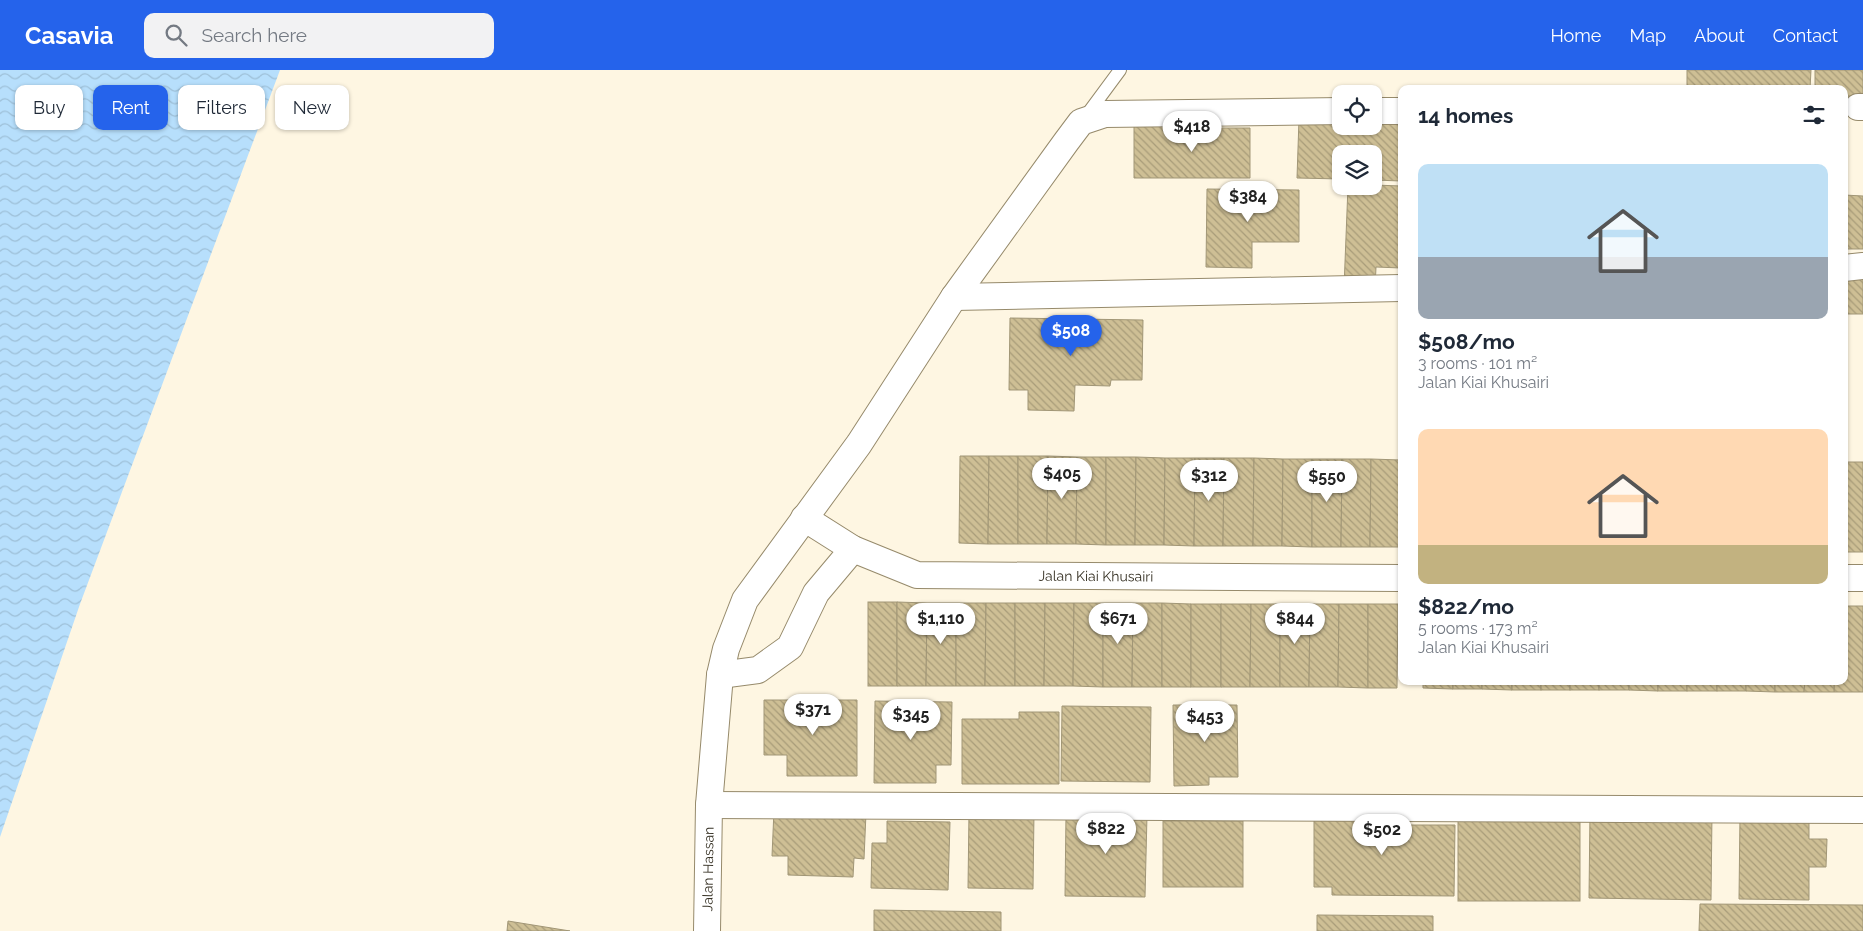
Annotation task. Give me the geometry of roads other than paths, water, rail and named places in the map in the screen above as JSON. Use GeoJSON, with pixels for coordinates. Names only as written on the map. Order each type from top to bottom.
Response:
{"type":"FeatureCollection","features":[{"type":"Feature","properties":{"kind":"street"},"geometry":{"type":"LineString","coordinates":[[1082,122],[1105,114],[1332,111]]}},
{"type":"Feature","properties":{"kind":"street"},"geometry":{"type":"LineString","coordinates":[[1382,111],[1398,111]]}},
{"type":"Feature","properties":{"kind":"street","name":"Jalan Hassan"},"geometry":{"type":"LineString","coordinates":[[707,931],[709,805],[720,675],[726,649],[745,600],[859,444],[954,297],[1082,122]]}},
{"type":"Feature","properties":{"kind":"street"},"geometry":{"type":"LineString","coordinates":[[1848,268],[1863,266]]}},
{"type":"Feature","properties":{"kind":"street"},"geometry":{"type":"LineString","coordinates":[[954,297],[1398,288]]}},
{"type":"Feature","properties":{"kind":"street","name":"Jalan Kiai Khusairi"},"geometry":{"type":"LineString","coordinates":[[804,518],[853,549],[917,575],[1398,578]]}},
{"type":"Feature","properties":{"kind":"street"},"geometry":{"type":"LineString","coordinates":[[720,675],[758,670],[790,647],[816,593],[853,549]]}},
{"type":"Feature","properties":{"kind":"street"},"geometry":{"type":"LineString","coordinates":[[1848,578],[1863,578]]}},
{"type":"Feature","properties":{"kind":"street"},"geometry":{"type":"LineString","coordinates":[[709,805],[1863,810]]}},
{"type":"Feature","properties":{"kind":"lane"},"geometry":{"type":"LineString","coordinates":[[1082,122],[1120,70]]}},
{"type":"Feature","properties":{"kind":"water"},"geometry":{"type":"Polygon","coordinates":[[[0,70],[280,70],[265,110],[265,85],[178,85],[178,130],[258,130],[80,604],[0,837],[0,70]]]}}]}
